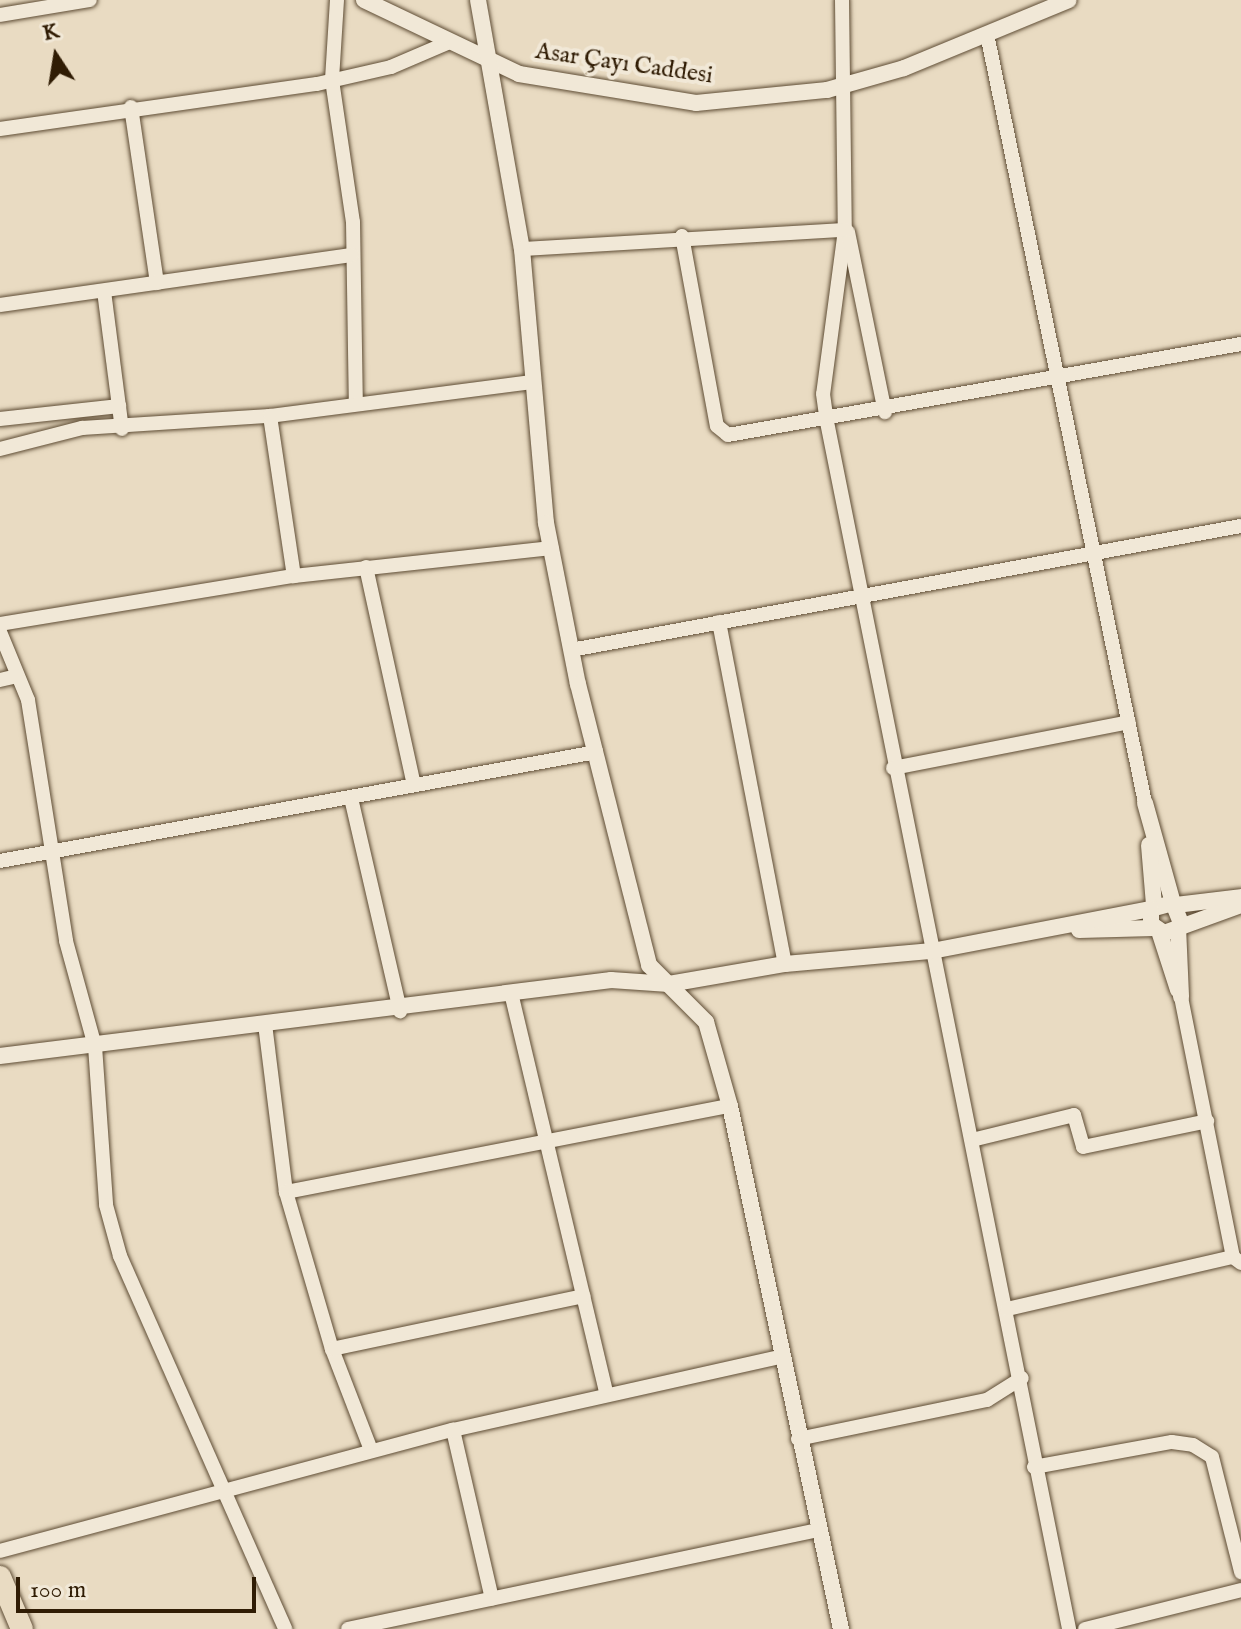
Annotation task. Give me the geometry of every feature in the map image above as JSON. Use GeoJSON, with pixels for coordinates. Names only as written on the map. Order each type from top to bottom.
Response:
{"type":"FeatureCollection","features":[{"type":"Feature","properties":{"kind":"highway"},"geometry":{"type":"LineString","coordinates":[[0,1577],[22,1629]]}},
{"type":"Feature","properties":{"kind":"street"},"geometry":{"type":"LineString","coordinates":[[0,12],[5,0]]}},
{"type":"Feature","properties":{"kind":"street"},"geometry":{"type":"LineString","coordinates":[[0,12],[90,0]]}},
{"type":"Feature","properties":{"kind":"street"},"geometry":{"type":"LineString","coordinates":[[337,0],[332,80],[353,222],[351,255],[356,404]]}},
{"type":"Feature","properties":{"kind":"street","name":"Asar Çayı Caddesi"},"geometry":{"type":"LineString","coordinates":[[364,0],[447,43],[519,74],[696,103],[848,83],[987,34],[1069,0]]}},
{"type":"Feature","properties":{"kind":"street"},"geometry":{"type":"LineString","coordinates":[[478,0],[492,63],[522,249],[531,382],[551,548],[571,650],[628,899],[649,965],[706,1022],[730,1106],[780,1357],[841,1629]]}},
{"type":"Feature","properties":{"kind":"street"},"geometry":{"type":"LineString","coordinates":[[842,0],[848,83],[845,223],[823,394],[893,768],[1022,1378],[1034,1467],[1069,1629]]}},
{"type":"Feature","properties":{"kind":"street"},"geometry":{"type":"LineString","coordinates":[[987,34],[1056,382],[1145,803],[1175,904],[1179,925],[1181,997]]}},
{"type":"Feature","properties":{"kind":"street"},"geometry":{"type":"LineString","coordinates":[[0,129],[131,107],[332,80],[447,43]]}},
{"type":"Feature","properties":{"kind":"street"},"geometry":{"type":"LineString","coordinates":[[131,107],[157,283]]}},
{"type":"Feature","properties":{"kind":"street"},"geometry":{"type":"LineString","coordinates":[[522,249],[845,223]]}},
{"type":"Feature","properties":{"kind":"street"},"geometry":{"type":"LineString","coordinates":[[845,223],[885,412]]}},
{"type":"Feature","properties":{"kind":"street"},"geometry":{"type":"LineString","coordinates":[[682,236],[717,426],[741,437],[1056,382],[1241,344]]}},
{"type":"Feature","properties":{"kind":"street"},"geometry":{"type":"LineString","coordinates":[[0,305],[351,255]]}},
{"type":"Feature","properties":{"kind":"street"},"geometry":{"type":"LineString","coordinates":[[104,291],[122,429]]}},
{"type":"Feature","properties":{"kind":"street"},"geometry":{"type":"LineString","coordinates":[[0,449],[82,428],[122,429],[270,416],[531,382]]}},
{"type":"Feature","properties":{"kind":"street"},"geometry":{"type":"LineString","coordinates":[[0,419],[119,406]]}},
{"type":"Feature","properties":{"kind":"street"},"geometry":{"type":"LineString","coordinates":[[270,416],[294,576]]}},
{"type":"Feature","properties":{"kind":"street"},"geometry":{"type":"LineString","coordinates":[[571,650],[1241,526]]}},
{"type":"Feature","properties":{"kind":"street"},"geometry":{"type":"LineString","coordinates":[[0,624],[294,576],[551,548]]}},
{"type":"Feature","properties":{"kind":"street"},"geometry":{"type":"LineString","coordinates":[[366,567],[414,785]]}},
{"type":"Feature","properties":{"kind":"street"},"geometry":{"type":"LineString","coordinates":[[719,622],[785,964]]}},
{"type":"Feature","properties":{"kind":"street"},"geometry":{"type":"LineString","coordinates":[[0,632],[28,700],[49,853],[95,1046],[106,1205],[120,1256],[225,1487],[285,1629]]}},
{"type":"Feature","properties":{"kind":"street"},"geometry":{"type":"LineString","coordinates":[[0,680],[17,676]]}},
{"type":"Feature","properties":{"kind":"street"},"geometry":{"type":"LineString","coordinates":[[893,768],[1129,722]]}},
{"type":"Feature","properties":{"kind":"street"},"geometry":{"type":"LineString","coordinates":[[0,861],[596,752]]}},
{"type":"Feature","properties":{"kind":"street"},"geometry":{"type":"LineString","coordinates":[[351,798],[400,1011]]}},
{"type":"Feature","properties":{"kind":"street"},"geometry":{"type":"LineString","coordinates":[[1007,1309],[1237,1260],[1181,997],[1156,930],[1145,803]]}},
{"type":"Feature","properties":{"kind":"street"},"geometry":{"type":"LineString","coordinates":[[0,1056],[400,1011],[512,997],[611,980],[669,984],[785,964],[932,951],[1069,929],[1153,907],[1241,897]]}},
{"type":"Feature","properties":{"kind":"street"},"geometry":{"type":"LineString","coordinates":[[1069,929],[1156,930],[1241,905]]}},
{"type":"Feature","properties":{"kind":"street"},"geometry":{"type":"LineString","coordinates":[[512,997],[606,1392]]}},
{"type":"Feature","properties":{"kind":"street"},"geometry":{"type":"LineString","coordinates":[[265,1024],[286,1192],[332,1349],[371,1450]]}},
{"type":"Feature","properties":{"kind":"street"},"geometry":{"type":"LineString","coordinates":[[286,1192],[730,1106]]}},
{"type":"Feature","properties":{"kind":"street"},"geometry":{"type":"LineString","coordinates":[[972,1140],[1074,1115],[1083,1147],[1207,1121]]}},
{"type":"Feature","properties":{"kind":"street"},"geometry":{"type":"LineString","coordinates":[[332,1349],[583,1296]]}},
{"type":"Feature","properties":{"kind":"street"},"geometry":{"type":"LineString","coordinates":[[0,1551],[225,1487],[371,1450],[606,1392],[780,1357]]}},
{"type":"Feature","properties":{"kind":"street"},"geometry":{"type":"LineString","coordinates":[[798,1439],[987,1400],[1022,1378]]}},
{"type":"Feature","properties":{"kind":"street"},"geometry":{"type":"LineString","coordinates":[[453,1430],[492,1599]]}},
{"type":"Feature","properties":{"kind":"street"},"geometry":{"type":"LineString","coordinates":[[1034,1467],[1172,1442],[1193,1445],[1212,1457],[1241,1572]]}},
{"type":"Feature","properties":{"kind":"street"},"geometry":{"type":"LineString","coordinates":[[348,1629],[818,1530]]}},
{"type":"Feature","properties":{"kind":"street"},"geometry":{"type":"LineString","coordinates":[[1085,1629],[1241,1590]]}}]}
